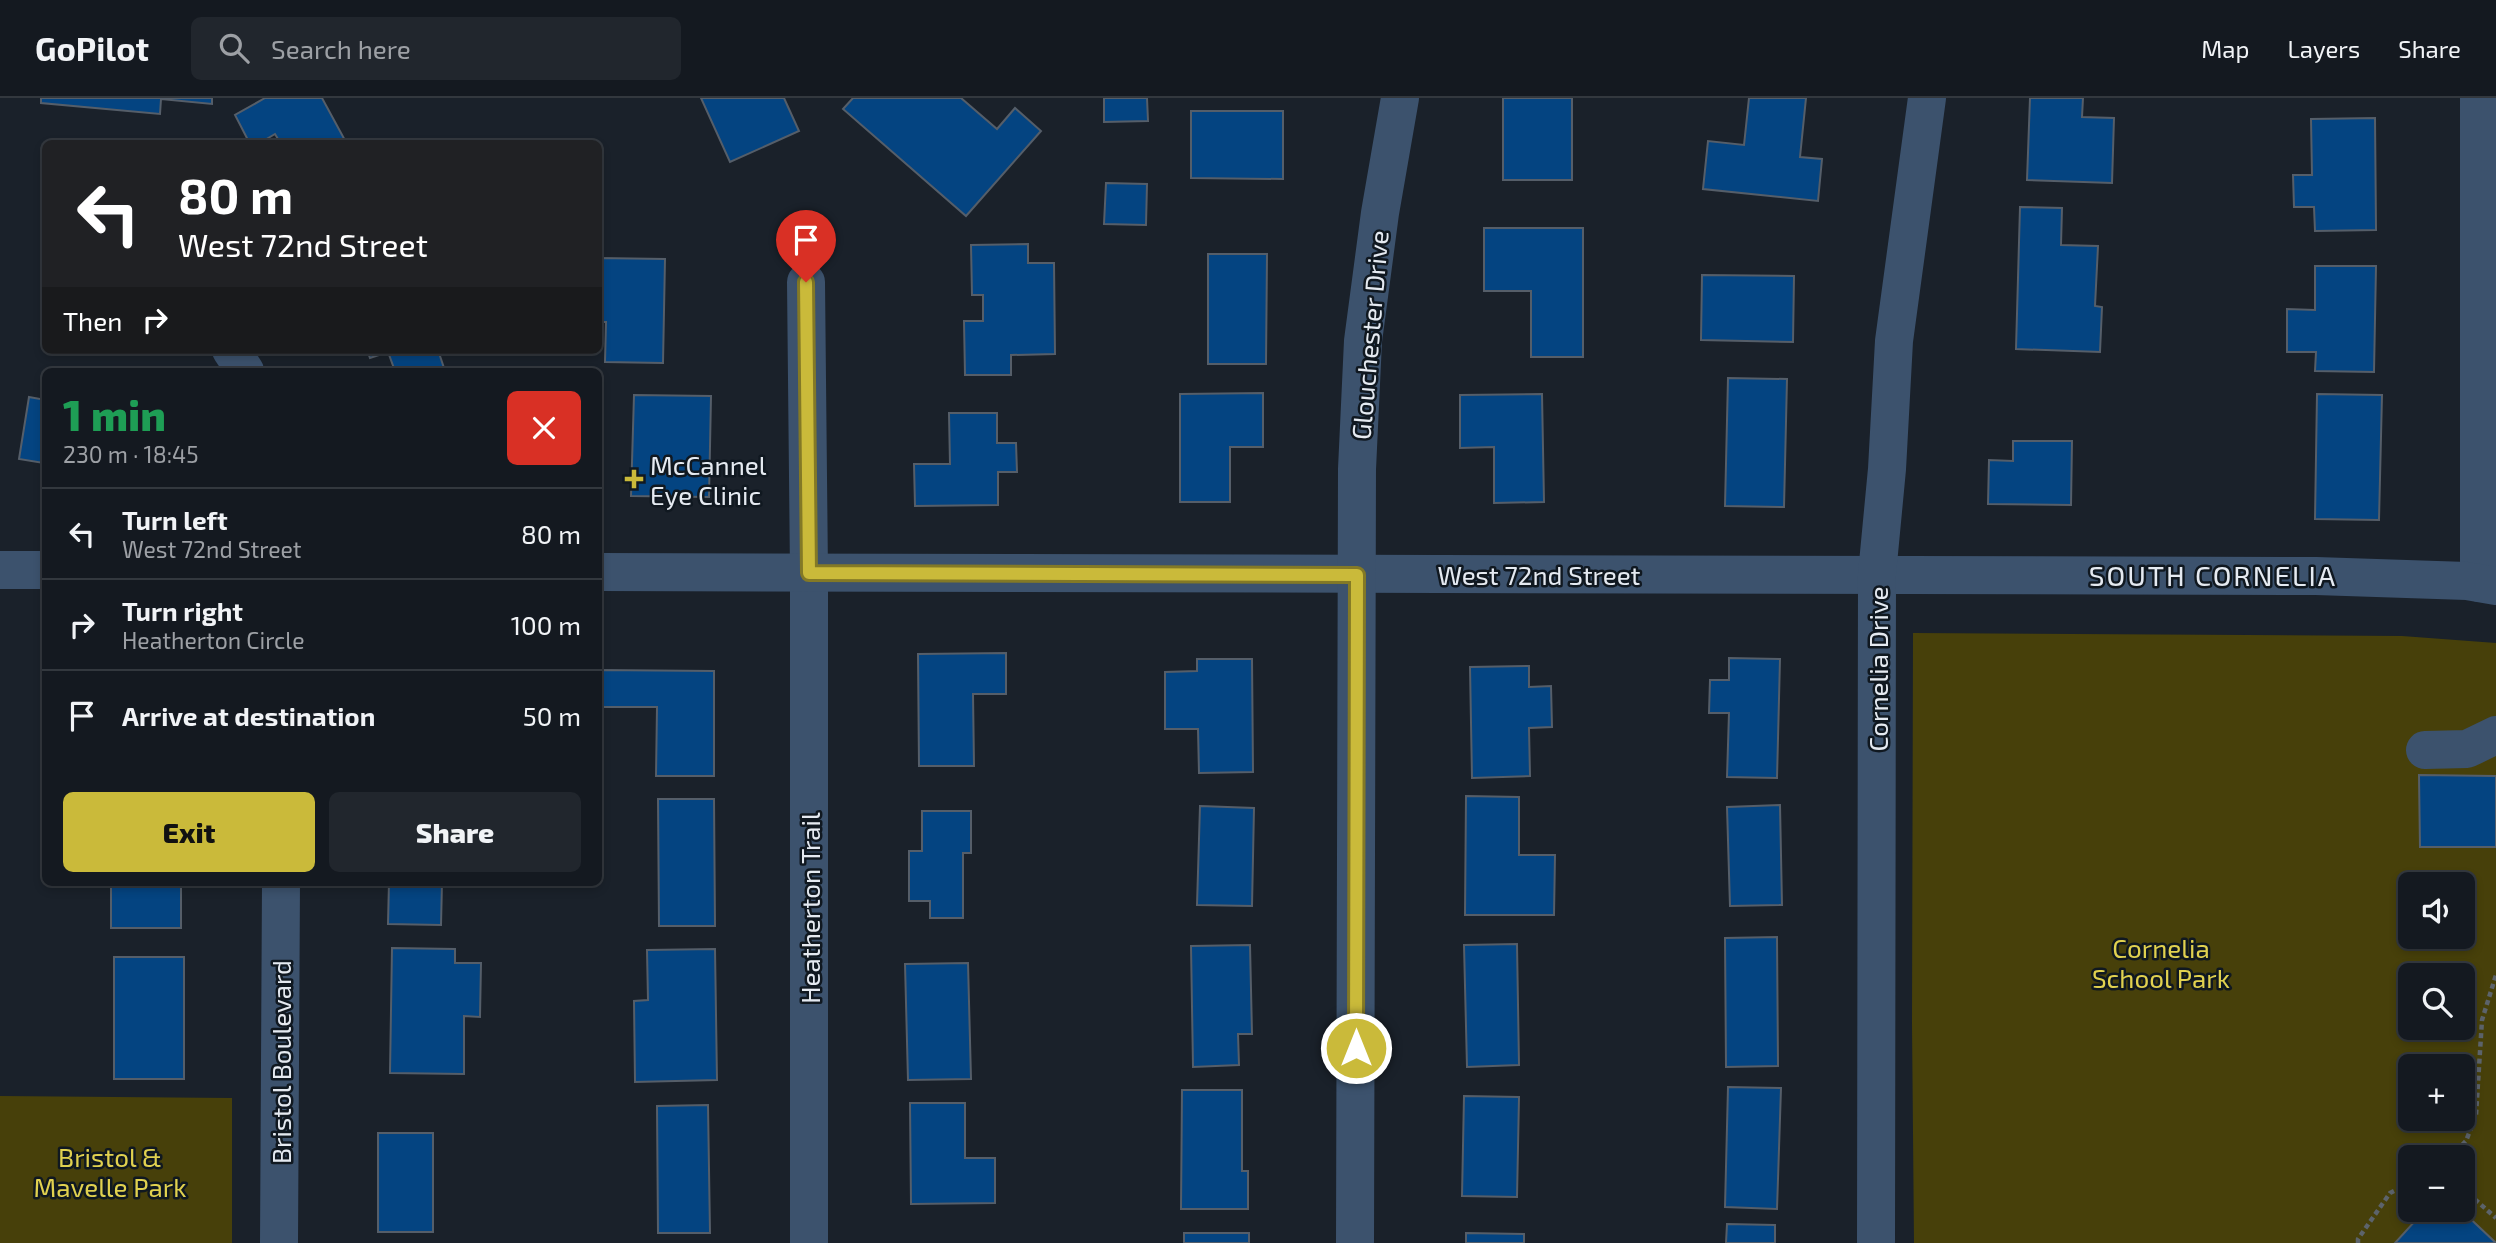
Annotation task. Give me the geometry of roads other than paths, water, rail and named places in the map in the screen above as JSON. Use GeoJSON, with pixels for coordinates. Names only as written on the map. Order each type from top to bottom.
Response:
{"type":"FeatureCollection","features":[{"type":"Feature","properties":{"kind":"street","name":"Glouchester Drive"},"geometry":{"type":"LineString","coordinates":[[1355,1243],[1357,469],[1363,341],[1380,213],[1400,98]]}},
{"type":"Feature","properties":{"kind":"street","name":"Cornelia Drive"},"geometry":{"type":"LineString","coordinates":[[1876,1243],[1877,574],[1887,469],[1894,341],[1927,98]]}},
{"type":"Feature","properties":{"kind":"street"},"geometry":{"type":"LineString","coordinates":[[2479,98],[2487,584]]}},
{"type":"Feature","properties":{"kind":"street","name":"Heatherton Trail"},"geometry":{"type":"LineString","coordinates":[[806,282],[809,1243]]}},
{"type":"Feature","properties":{"kind":"street"},"geometry":{"type":"LineString","coordinates":[[0,570],[42,570]]}},
{"type":"Feature","properties":{"kind":"street","name":"West 72nd Street"},"geometry":{"type":"LineString","coordinates":[[602,572],[2316,576],[2487,584]]}},
{"type":"Feature","properties":{"kind":"street"},"geometry":{"type":"LineString","coordinates":[[2425,750],[2468,749],[2496,735]]}},
{"type":"Feature","properties":{"kind":"street","name":"Bristol Boulevard"},"geometry":{"type":"LineString","coordinates":[[279,1243],[281,886]]}},
{"type":"Feature","properties":{"kind":"place","name":"McCannel Eye Clinic"},"geometry":{"type":"Point","coordinates":[634,479]}},
{"type":"Feature","properties":{"kind":"district","name":"SOUTH CORNELIA"},"geometry":{"type":"Point","coordinates":[2213,575]}},
{"type":"Feature","properties":{"kind":"park label","name":"Cornelia School Park"},"geometry":{"type":"Point","coordinates":[2161,962]}},
{"type":"Feature","properties":{"kind":"park label","name":"Bristol & Mavelle Park"},"geometry":{"type":"Point","coordinates":[110,1171]}}]}
